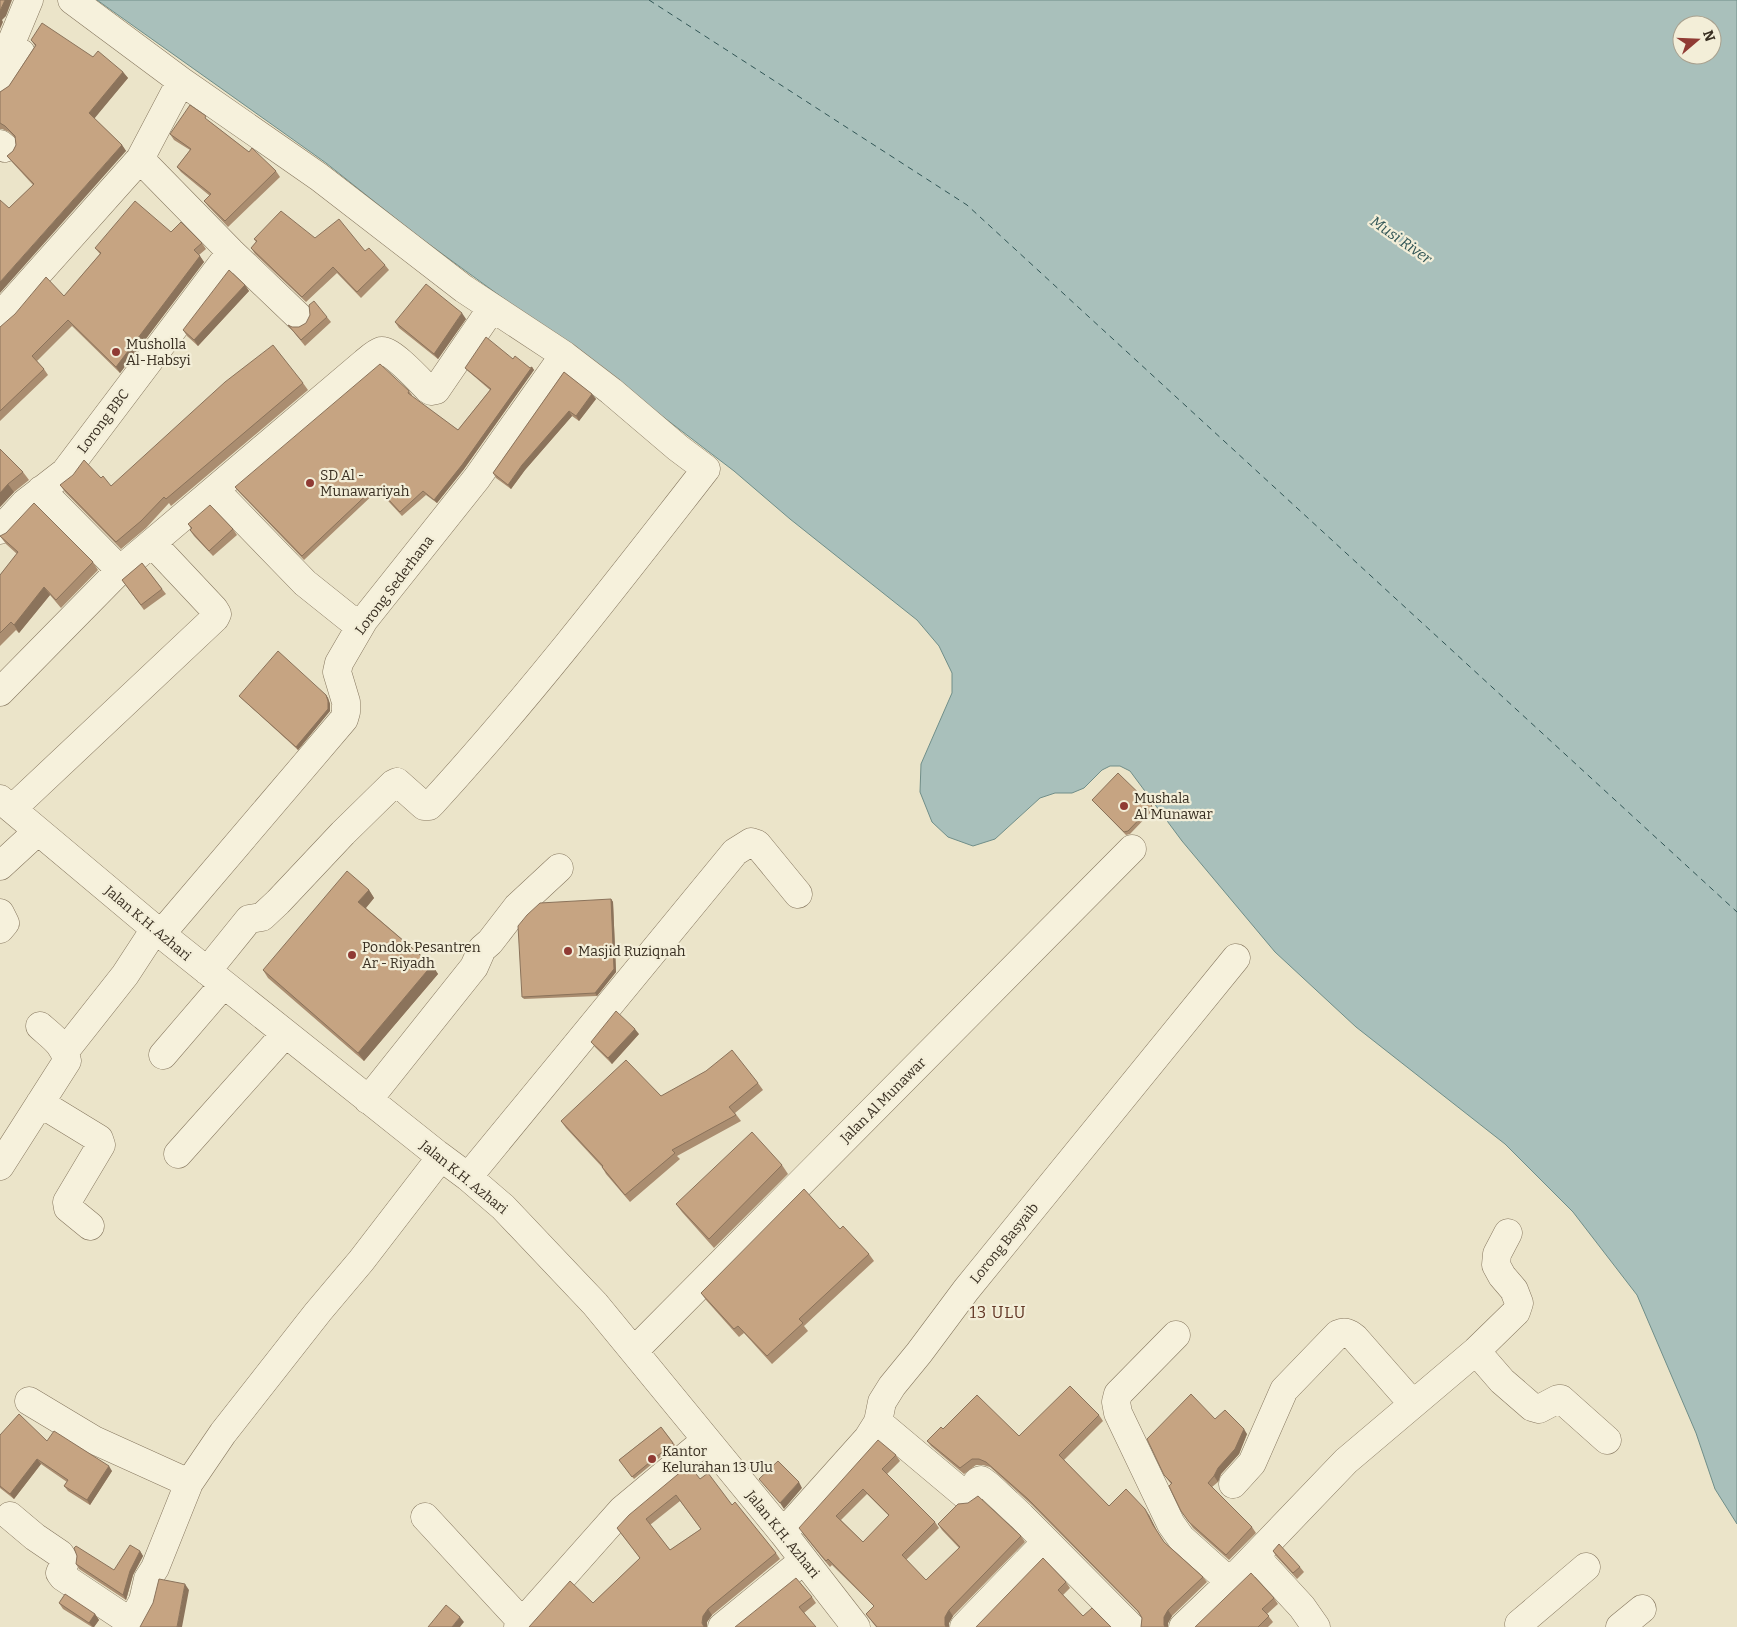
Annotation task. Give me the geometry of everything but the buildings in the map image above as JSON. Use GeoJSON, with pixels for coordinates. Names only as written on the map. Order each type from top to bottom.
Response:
{"type":"FeatureCollection","features":[{"type":"Feature","properties":{"kind":"street"},"geometry":{"type":"LineString","coordinates":[[0,83],[11,55],[12,41],[29,0]]}},
{"type":"Feature","properties":{"kind":"street"},"geometry":{"type":"LineString","coordinates":[[72,0],[181,81],[319,177],[464,289],[564,356],[610,390],[678,448],[706,468],[578,632],[472,760],[429,806],[424,806],[397,782],[393,784],[278,902],[262,917],[249,919],[215,978],[163,1055]]}},
{"type":"Feature","properties":{"kind":"street"},"geometry":{"type":"LineString","coordinates":[[0,316],[140,159],[181,81]]}},
{"type":"Feature","properties":{"kind":"street"},"geometry":{"type":"LineString","coordinates":[[140,159],[231,252],[299,317]]}},
{"type":"Feature","properties":{"kind":"street","name":"Lorong BBC"},"geometry":{"type":"LineString","coordinates":[[0,530],[25,503],[65,472],[231,252]]}},
{"type":"Feature","properties":{"kind":"street"},"geometry":{"type":"LineString","coordinates":[[0,692],[120,570],[364,363],[380,351],[390,353],[428,389],[431,391],[436,390],[492,308]]}},
{"type":"Feature","properties":{"kind":"street","name":"Lorong Sederhana"},"geometry":{"type":"LineString","coordinates":[[65,1051],[158,931],[344,720],[346,702],[337,672],[339,663],[360,627],[478,478],[564,356]]}},
{"type":"Feature","properties":{"kind":"street"},"geometry":{"type":"LineString","coordinates":[[41,490],[120,570]]}},
{"type":"Feature","properties":{"kind":"street"},"geometry":{"type":"LineString","coordinates":[[215,490],[305,583],[360,627]]}},
{"type":"Feature","properties":{"kind":"street"},"geometry":{"type":"LineString","coordinates":[[6,804],[215,618],[214,609],[152,543]]}},
{"type":"Feature","properties":{"kind":"street","name":"Jalan K.H. Azhari"},"geometry":{"type":"LineString","coordinates":[[6,804],[215,978],[468,1177],[503,1207],[595,1304],[783,1533],[856,1627]]}},
{"type":"Feature","properties":{"kind":"street"},"geometry":{"type":"LineString","coordinates":[[0,866],[38,831]]}},
{"type":"Feature","properties":{"kind":"street"},"geometry":{"type":"LineString","coordinates":[[468,1177],[736,852],[751,842],[757,844],[798,894]]}},
{"type":"Feature","properties":{"kind":"street","name":"Jalan Al Munawar"},"geometry":{"type":"LineString","coordinates":[[634,1352],[1132,849]]}},
{"type":"Feature","properties":{"kind":"street"},"geometry":{"type":"LineString","coordinates":[[368,1100],[474,967],[482,949],[517,908],[559,868]]}},
{"type":"Feature","properties":{"kind":"street"},"geometry":{"type":"LineString","coordinates":[[0,913],[4,923],[0,929]]}},
{"type":"Feature","properties":{"kind":"street","name":"Lorong Basyaib"},"geometry":{"type":"LineString","coordinates":[[783,1533],[868,1438],[878,1422],[882,1402],[892,1386],[966,1290],[1236,958]]}},
{"type":"Feature","properties":{"kind":"street"},"geometry":{"type":"LineString","coordinates":[[0,1166],[67,1061],[65,1051],[61,1045],[40,1026]]}},
{"type":"Feature","properties":{"kind":"street"},"geometry":{"type":"LineString","coordinates":[[178,1154],[285,1034]]}},
{"type":"Feature","properties":{"kind":"street"},"geometry":{"type":"LineString","coordinates":[[40,1103],[101,1142],[67,1202],[68,1208],[90,1226]]}},
{"type":"Feature","properties":{"kind":"street"},"geometry":{"type":"LineString","coordinates":[[10,1516],[35,1537],[60,1554],[65,1562],[60,1573],[63,1577],[130,1625],[142,1602],[148,1579],[155,1568],[189,1483],[222,1432],[318,1312],[361,1262],[441,1157]]}},
{"type":"Feature","properties":{"kind":"street"},"geometry":{"type":"LineString","coordinates":[[1182,1627],[1230,1582],[1346,1462],[1476,1351],[1516,1312],[1520,1303],[1514,1290],[1502,1276],[1496,1265],[1497,1254],[1508,1233]]}},
{"type":"Feature","properties":{"kind":"street"},"geometry":{"type":"LineString","coordinates":[[1233,1484],[1252,1463],[1284,1390],[1342,1332],[1348,1333],[1355,1338],[1413,1404]]}},
{"type":"Feature","properties":{"kind":"street"},"geometry":{"type":"LineString","coordinates":[[1176,1335],[1118,1394],[1116,1402],[1118,1413],[1171,1524],[1181,1538],[1230,1582]]}},
{"type":"Feature","properties":{"kind":"street"},"geometry":{"type":"LineString","coordinates":[[1476,1351],[1502,1381],[1532,1407],[1539,1409],[1561,1399],[1607,1440]]}},
{"type":"Feature","properties":{"kind":"street"},"geometry":{"type":"LineString","coordinates":[[29,1401],[94,1440],[189,1483]]}},
{"type":"Feature","properties":{"kind":"street"},"geometry":{"type":"LineString","coordinates":[[878,1422],[965,1496],[978,1481],[983,1482],[1021,1516],[1131,1627]]}},
{"type":"Feature","properties":{"kind":"street"},"geometry":{"type":"LineString","coordinates":[[425,1517],[520,1624],[622,1510],[706,1440]]}},
{"type":"Feature","properties":{"kind":"street"},"geometry":{"type":"LineString","coordinates":[[964,1627],[1046,1542]]}},
{"type":"Feature","properties":{"kind":"street"},"geometry":{"type":"LineString","coordinates":[[1255,1556],[1302,1607],[1316,1627]]}},
{"type":"Feature","properties":{"kind":"street"},"geometry":{"type":"LineString","coordinates":[[722,1627],[804,1560]]}},
{"type":"Feature","properties":{"kind":"street"},"geometry":{"type":"LineString","coordinates":[[1521,1627],[1518,1624],[1586,1567]]}},
{"type":"Feature","properties":{"kind":"street"},"geometry":{"type":"LineString","coordinates":[[1620,1627],[1642,1609]]}},
{"type":"Feature","properties":{"kind":"water","name":"Musi River"},"geometry":{"type":"Polygon","coordinates":[[[97,0],[1737,0],[1737,1524],[1715,1489],[1696,1433],[1637,1295],[1573,1212],[1505,1144],[1356,1027],[1275,952],[1182,841],[1130,771],[1120,766],[1110,766],[1102,770],[1084,788],[1072,793],[1055,793],[1040,798],[995,839],[973,846],[948,837],[932,822],[920,792],[921,764],[952,693],[952,673],[939,646],[917,620],[790,519],[734,471],[603,371],[415,234],[326,163],[97,0]]]}},
{"type":"Feature","properties":{"kind":"ferry route"},"geometry":{"type":"LineString","coordinates":[[649,0],[967,205],[1737,912]]}},
{"type":"Feature","properties":{"kind":"place","name":"Musholla Al-Habsyi"},"geometry":{"type":"Point","coordinates":[116,352]}},
{"type":"Feature","properties":{"kind":"place","name":"SD Al - Munawariyah"},"geometry":{"type":"Point","coordinates":[310,483]}},
{"type":"Feature","properties":{"kind":"place","name":"Mushala Al Munawar"},"geometry":{"type":"Point","coordinates":[1124,806]}},
{"type":"Feature","properties":{"kind":"place","name":"Masjid Ruziqnah"},"geometry":{"type":"Point","coordinates":[568,951]}},
{"type":"Feature","properties":{"kind":"place","name":"Pondok Pesantren Ar - Riyadh"},"geometry":{"type":"Point","coordinates":[352,955]}},
{"type":"Feature","properties":{"kind":"place","name":"Kantor Kelurahan 13 Ulu"},"geometry":{"type":"Point","coordinates":[652,1459]}},
{"type":"Feature","properties":{"kind":"district","name":"13 ULU"},"geometry":{"type":"Point","coordinates":[998,1312]}}]}
